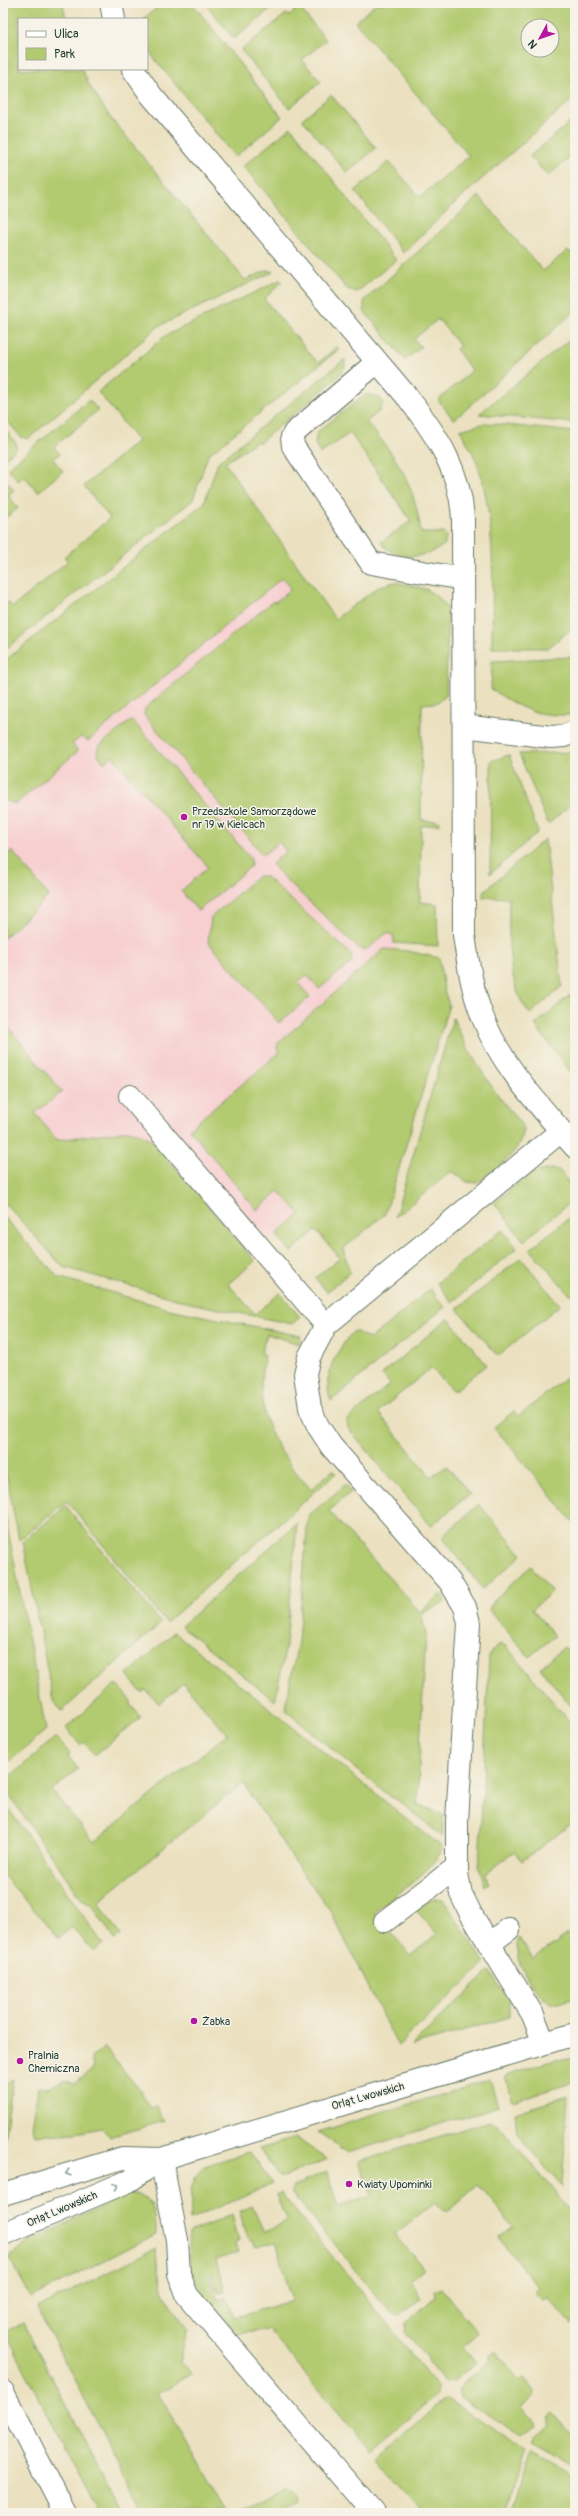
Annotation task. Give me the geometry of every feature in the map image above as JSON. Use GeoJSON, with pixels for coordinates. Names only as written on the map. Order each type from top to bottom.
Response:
{"type":"FeatureCollection","features":[{"type":"Feature","properties":{"kind":"street"},"geometry":{"type":"LineString","coordinates":[[111,3],[114,18]]}},
{"type":"Feature","properties":{"kind":"street"},"geometry":{"type":"LineString","coordinates":[[134,70],[155,100],[377,362],[431,429],[454,471],[462,504],[464,579],[464,935],[474,991],[483,1020],[498,1048],[518,1078],[568,1139],[326,1325],[309,1357],[305,1374],[310,1408],[318,1426],[331,1446],[450,1582],[465,1607],[469,1622],[457,1821],[457,1867],[461,1894],[489,1944],[533,2015],[544,2043]]}},
{"type":"Feature","properties":{"kind":"street"},"geometry":{"type":"LineString","coordinates":[[377,362],[295,432],[292,437],[293,446],[371,563],[464,579]]}},
{"type":"Feature","properties":{"kind":"street"},"geometry":{"type":"LineString","coordinates":[[464,726],[551,737],[564,736],[575,732]]}},
{"type":"Feature","properties":{"kind":"street"},"geometry":{"type":"LineString","coordinates":[[130,1096],[326,1325]]}},
{"type":"Feature","properties":{"kind":"street"},"geometry":{"type":"LineString","coordinates":[[385,1921],[457,1867]]}},
{"type":"Feature","properties":{"kind":"street"},"geometry":{"type":"LineString","coordinates":[[489,1944],[509,1929]]}},
{"type":"Feature","properties":{"kind":"street","name":"Orląt Lwowskich"},"geometry":{"type":"LineString","coordinates":[[3,2234],[129,2181],[161,2159],[575,2034]]}},
{"type":"Feature","properties":{"kind":"street","name":"Orląt Lwowskich"},"geometry":{"type":"LineString","coordinates":[[3,2194],[122,2158],[161,2159]]}},
{"type":"Feature","properties":{"kind":"street"},"geometry":{"type":"LineString","coordinates":[[161,2159],[177,2240],[179,2274],[187,2295],[373,2513]]}},
{"type":"Feature","properties":{"kind":"street"},"geometry":{"type":"LineString","coordinates":[[3,2392],[65,2513]]}},
{"type":"Feature","properties":{"kind":"shaded area","name":"Przedszkole Samorządowe nr 19 w Kielcach"},"geometry":{"type":"Polygon","coordinates":[[[282,575],[294,593],[395,941],[415,1088],[282,1195],[300,1215],[194,1301],[3,1195],[3,672],[282,575]]]}},
{"type":"Feature","properties":{"kind":"green space"},"geometry":{"type":"Polygon","coordinates":[[[8,3],[63,3],[66,18],[18,18],[18,70],[82,70],[89,85],[110,117],[245,280],[268,270],[273,272],[159,326],[28,439],[21,437],[3,416],[3,23],[6,18],[3,11],[8,3]]]}},
{"type":"Feature","properties":{"kind":"green space"},"geometry":{"type":"Polygon","coordinates":[[[163,3],[192,3],[282,117],[235,157],[153,57],[148,45],[148,18],[144,18],[163,3]]]}},
{"type":"Feature","properties":{"kind":"green space"},"geometry":{"type":"Polygon","coordinates":[[[205,3],[277,3],[234,39],[205,3]]]}},
{"type":"Feature","properties":{"kind":"green space"},"geometry":{"type":"Polygon","coordinates":[[[377,3],[575,3],[575,97],[457,201],[403,253],[355,191],[389,162],[420,197],[469,156],[355,22],[377,3]]]}},
{"type":"Feature","properties":{"kind":"green space"},"geometry":{"type":"Polygon","coordinates":[[[299,7],[326,40],[302,60],[321,82],[289,108],[241,50],[286,14],[289,16],[299,7]]]}},
{"type":"Feature","properties":{"kind":"green space"},"geometry":{"type":"Polygon","coordinates":[[[331,95],[376,148],[347,173],[302,119],[331,95]]]}},
{"type":"Feature","properties":{"kind":"green space"},"geometry":{"type":"Polygon","coordinates":[[[575,118],[575,153],[548,176],[530,156],[575,118]]]}},
{"type":"Feature","properties":{"kind":"green space"},"geometry":{"type":"Polygon","coordinates":[[[291,127],[396,260],[357,292],[347,289],[243,166],[291,127]]]}},
{"type":"Feature","properties":{"kind":"green space"},"geometry":{"type":"Polygon","coordinates":[[[479,196],[543,271],[568,250],[570,253],[575,249],[575,311],[454,420],[438,400],[472,371],[456,349],[460,346],[438,319],[414,339],[421,347],[405,360],[364,311],[364,301],[479,196]]]}},
{"type":"Feature","properties":{"kind":"green space"},"geometry":{"type":"Polygon","coordinates":[[[280,280],[282,282],[264,299],[318,363],[337,347],[339,349],[208,455],[193,500],[3,651],[3,606],[8,602],[13,607],[68,561],[64,557],[110,518],[84,486],[138,441],[98,392],[165,336],[280,280]]]}},
{"type":"Feature","properties":{"kind":"green space"},"geometry":{"type":"Polygon","coordinates":[[[575,335],[575,423],[479,414],[575,335]]]}},
{"type":"Feature","properties":{"kind":"green space"},"geometry":{"type":"Polygon","coordinates":[[[345,359],[345,367],[337,378],[259,443],[257,441],[225,463],[335,619],[380,586],[395,582],[426,589],[440,599],[448,610],[446,696],[436,703],[422,704],[421,820],[438,821],[440,824],[421,826],[420,902],[437,904],[438,946],[394,943],[393,935],[387,933],[367,949],[361,950],[287,881],[272,864],[286,851],[279,842],[263,855],[144,715],[145,708],[273,601],[275,602],[290,590],[288,583],[282,578],[88,741],[81,737],[72,744],[78,751],[16,804],[3,800],[3,662],[204,503],[218,462],[345,359]]]}},
{"type":"Feature","properties":{"kind":"green space"},"geometry":{"type":"Polygon","coordinates":[[[366,394],[380,398],[383,403],[380,411],[366,422],[396,460],[403,473],[414,500],[421,533],[444,533],[446,537],[445,544],[430,553],[403,556],[387,549],[381,542],[411,521],[350,433],[320,454],[315,444],[317,432],[366,394]]]}},
{"type":"Feature","properties":{"kind":"green space"},"geometry":{"type":"Polygon","coordinates":[[[89,400],[98,410],[54,447],[60,454],[53,459],[63,471],[38,492],[24,476],[18,481],[8,468],[89,400]]]}},
{"type":"Feature","properties":{"kind":"green space"},"geometry":{"type":"Polygon","coordinates":[[[486,423],[575,432],[575,626],[548,648],[492,648],[493,578],[491,531],[488,508],[477,463],[460,430],[486,423]]]}},
{"type":"Feature","properties":{"kind":"green space"},"geometry":{"type":"Polygon","coordinates":[[[3,427],[16,443],[17,448],[3,460],[3,427]]]}},
{"type":"Feature","properties":{"kind":"green space"},"geometry":{"type":"Polygon","coordinates":[[[3,477],[14,490],[8,495],[18,508],[3,520],[3,477]]]}},
{"type":"Feature","properties":{"kind":"green space"},"geometry":{"type":"Polygon","coordinates":[[[575,652],[575,715],[561,715],[530,711],[491,689],[492,661],[570,657],[575,652]]]}},
{"type":"Feature","properties":{"kind":"green space"},"geometry":{"type":"Polygon","coordinates":[[[130,721],[134,722],[251,859],[251,866],[198,911],[181,891],[208,867],[112,756],[104,763],[97,754],[98,747],[130,721]]]}},
{"type":"Feature","properties":{"kind":"green space"},"geometry":{"type":"Polygon","coordinates":[[[575,752],[575,801],[548,824],[519,754],[575,752]]]}},
{"type":"Feature","properties":{"kind":"green space"},"geometry":{"type":"Polygon","coordinates":[[[509,755],[538,832],[490,874],[491,761],[509,755]]]}},
{"type":"Feature","properties":{"kind":"green space"},"geometry":{"type":"Polygon","coordinates":[[[545,839],[562,986],[530,1014],[522,1002],[512,974],[509,943],[509,898],[483,897],[483,892],[545,839]]]}},
{"type":"Feature","properties":{"kind":"green space"},"geometry":{"type":"Polygon","coordinates":[[[12,851],[49,896],[3,939],[3,859],[12,851]]]}},
{"type":"Feature","properties":{"kind":"green space"},"geometry":{"type":"Polygon","coordinates":[[[258,876],[265,876],[352,955],[351,963],[319,989],[307,975],[298,983],[310,997],[279,1023],[208,942],[211,917],[258,876]]]}},
{"type":"Feature","properties":{"kind":"green space"},"geometry":{"type":"Polygon","coordinates":[[[384,949],[408,951],[439,958],[444,990],[449,1005],[385,1214],[343,1249],[350,1272],[327,1292],[315,1278],[340,1258],[316,1230],[291,1252],[276,1235],[300,1214],[279,1191],[257,1210],[189,1129],[280,1052],[277,1049],[278,1043],[384,949]]]}},
{"type":"Feature","properties":{"kind":"green space"},"geometry":{"type":"Polygon","coordinates":[[[570,995],[575,1001],[575,1078],[535,1025],[570,995]]]}},
{"type":"Feature","properties":{"kind":"green space"},"geometry":{"type":"Polygon","coordinates":[[[453,1018],[460,1034],[484,1076],[524,1128],[522,1137],[513,1153],[477,1183],[467,1182],[452,1171],[395,1217],[453,1018]]]}},
{"type":"Feature","properties":{"kind":"green space"},"geometry":{"type":"Polygon","coordinates":[[[3,1021],[62,1092],[35,1113],[57,1140],[130,1130],[145,1136],[154,1142],[255,1261],[228,1284],[255,1314],[280,1293],[300,1317],[292,1324],[190,1303],[63,1267],[3,1201],[3,1021]]]}},
{"type":"Feature","properties":{"kind":"green space"},"geometry":{"type":"Polygon","coordinates":[[[550,1169],[559,1170],[575,1190],[575,1198],[524,1241],[494,1203],[530,1174],[550,1169]]]}},
{"type":"Feature","properties":{"kind":"green space"},"geometry":{"type":"Polygon","coordinates":[[[575,1213],[575,1292],[571,1296],[530,1249],[575,1213]]]}},
{"type":"Feature","properties":{"kind":"green space"},"geometry":{"type":"Polygon","coordinates":[[[3,1216],[58,1277],[169,1309],[301,1336],[299,1344],[267,1334],[261,1353],[265,1355],[261,1394],[264,1411],[276,1444],[286,1459],[311,1489],[333,1470],[336,1473],[166,1623],[67,1501],[19,1540],[3,1458],[3,1216]]]}},
{"type":"Feature","properties":{"kind":"green space"},"geometry":{"type":"Polygon","coordinates":[[[502,1230],[517,1248],[452,1302],[437,1283],[502,1230]]]}},
{"type":"Feature","properties":{"kind":"green space"},"geometry":{"type":"Polygon","coordinates":[[[521,1258],[560,1305],[498,1356],[457,1309],[521,1258]]]}},
{"type":"Feature","properties":{"kind":"green space"},"geometry":{"type":"Polygon","coordinates":[[[430,1289],[445,1307],[331,1401],[328,1391],[329,1373],[336,1356],[352,1333],[354,1331],[370,1339],[430,1289]]]}},
{"type":"Feature","properties":{"kind":"green space"},"geometry":{"type":"Polygon","coordinates":[[[448,1318],[487,1365],[454,1391],[431,1368],[378,1412],[431,1477],[447,1466],[470,1494],[431,1526],[348,1428],[347,1420],[390,1384],[382,1374],[448,1318]]]}},
{"type":"Feature","properties":{"kind":"green space"},"geometry":{"type":"Polygon","coordinates":[[[575,1370],[575,1524],[494,1427],[514,1411],[519,1416],[575,1370]]]}},
{"type":"Feature","properties":{"kind":"green space"},"geometry":{"type":"Polygon","coordinates":[[[346,1484],[351,1492],[329,1511],[420,1612],[441,1594],[445,1602],[421,1614],[426,1634],[417,1805],[444,1814],[442,1836],[396,1799],[390,1797],[285,1710],[298,1641],[308,1516],[346,1484]]]}},
{"type":"Feature","properties":{"kind":"green space"},"geometry":{"type":"Polygon","coordinates":[[[3,1503],[46,1730],[3,1767],[3,1503]]]}},
{"type":"Feature","properties":{"kind":"green space"},"geometry":{"type":"Polygon","coordinates":[[[479,1504],[522,1555],[483,1589],[442,1537],[479,1504]]]}},
{"type":"Feature","properties":{"kind":"green space"},"geometry":{"type":"Polygon","coordinates":[[[66,1506],[161,1623],[62,1711],[53,1701],[23,1541],[66,1506]]]}},
{"type":"Feature","properties":{"kind":"green space"},"geometry":{"type":"Polygon","coordinates":[[[297,1523],[286,1646],[275,1701],[181,1626],[297,1523]]]}},
{"type":"Feature","properties":{"kind":"green space"},"geometry":{"type":"Polygon","coordinates":[[[531,1566],[552,1592],[532,1609],[555,1636],[529,1657],[489,1610],[492,1602],[531,1566]]]}},
{"type":"Feature","properties":{"kind":"green space"},"geometry":{"type":"Polygon","coordinates":[[[174,1632],[442,1847],[439,1855],[424,1872],[374,1912],[411,1956],[437,1934],[416,1910],[432,1899],[443,1899],[485,1963],[398,2046],[330,1910],[299,1868],[243,1783],[98,1902],[120,1935],[115,1940],[92,1905],[83,1901],[5,1789],[5,1781],[56,1737],[70,1754],[68,1756],[78,1769],[52,1791],[94,1842],[227,1734],[183,1683],[159,1704],[146,1690],[142,1693],[127,1675],[174,1632]]]}},
{"type":"Feature","properties":{"kind":"green space"},"geometry":{"type":"Polygon","coordinates":[[[500,1644],[506,1646],[575,1728],[575,1821],[522,1861],[514,1852],[485,1875],[489,1883],[485,1886],[479,1866],[489,1656],[491,1651],[500,1644]]]}},
{"type":"Feature","properties":{"kind":"green space"},"geometry":{"type":"Polygon","coordinates":[[[564,1647],[575,1661],[575,1711],[540,1668],[564,1647]]]}},
{"type":"Feature","properties":{"kind":"green space"},"geometry":{"type":"Polygon","coordinates":[[[116,1684],[132,1702],[130,1704],[141,1717],[95,1755],[84,1742],[80,1745],[66,1728],[116,1684]]]}},
{"type":"Feature","properties":{"kind":"green space"},"geometry":{"type":"Polygon","coordinates":[[[3,1801],[103,1944],[94,1952],[72,1927],[59,1938],[3,1875],[3,1801]]]}},
{"type":"Feature","properties":{"kind":"green space"},"geometry":{"type":"Polygon","coordinates":[[[575,1929],[575,1997],[551,2004],[538,1993],[525,1975],[518,1955],[517,1946],[519,1938],[533,1959],[575,1929]]]}},
{"type":"Feature","properties":{"kind":"green space"},"geometry":{"type":"Polygon","coordinates":[[[490,1971],[509,2001],[509,2017],[411,2046],[490,1971]]]}},
{"type":"Feature","properties":{"kind":"green space"},"geometry":{"type":"Polygon","coordinates":[[[104,2047],[139,2089],[151,2107],[157,2105],[164,2121],[110,2137],[102,2128],[76,2133],[35,2136],[32,2128],[38,2087],[48,2088],[64,2080],[75,2084],[94,2068],[92,2057],[104,2047]]]}},
{"type":"Feature","properties":{"kind":"green space"},"geometry":{"type":"Polygon","coordinates":[[[575,2057],[575,2082],[513,2101],[505,2076],[551,2061],[575,2057]]]}},
{"type":"Feature","properties":{"kind":"green space"},"geometry":{"type":"Polygon","coordinates":[[[13,2079],[4,2141],[3,2145],[3,2087],[13,2079]]]}},
{"type":"Feature","properties":{"kind":"green space"},"geometry":{"type":"Polygon","coordinates":[[[490,2080],[498,2106],[348,2153],[318,2132],[490,2080]]]}},
{"type":"Feature","properties":{"kind":"green space"},"geometry":{"type":"Polygon","coordinates":[[[568,2096],[562,2187],[517,2134],[515,2113],[568,2096]]]}},
{"type":"Feature","properties":{"kind":"green space"},"geometry":{"type":"Polygon","coordinates":[[[490,2121],[500,2127],[575,2216],[575,2320],[571,2324],[547,2297],[542,2300],[534,2292],[539,2288],[499,2238],[513,2226],[478,2185],[446,2213],[435,2202],[395,2234],[424,2269],[410,2281],[422,2297],[399,2316],[391,2314],[292,2193],[292,2187],[327,2171],[338,2206],[372,2196],[359,2161],[490,2121]]]}},
{"type":"Feature","properties":{"kind":"green space"},"geometry":{"type":"Polygon","coordinates":[[[575,2127],[575,2202],[571,2197],[575,2127]]]}},
{"type":"Feature","properties":{"kind":"green space"},"geometry":{"type":"Polygon","coordinates":[[[296,2138],[327,2159],[284,2177],[280,2176],[259,2149],[296,2138]]]}},
{"type":"Feature","properties":{"kind":"green space"},"geometry":{"type":"Polygon","coordinates":[[[249,2152],[273,2183],[190,2220],[191,2191],[195,2178],[204,2166],[249,2152]]]}},
{"type":"Feature","properties":{"kind":"green space"},"geometry":{"type":"Polygon","coordinates":[[[281,2193],[437,2386],[437,2395],[370,2450],[268,2329],[237,2333],[201,2292],[191,2272],[189,2233],[232,2215],[239,2241],[235,2243],[238,2253],[216,2260],[225,2291],[219,2292],[212,2273],[210,2274],[219,2299],[227,2297],[234,2318],[292,2300],[275,2242],[254,2248],[252,2240],[249,2241],[239,2211],[252,2206],[264,2232],[287,2222],[276,2195],[281,2193]]]}},
{"type":"Feature","properties":{"kind":"green space"},"geometry":{"type":"Polygon","coordinates":[[[135,2194],[147,2201],[153,2210],[156,2221],[156,2234],[31,2298],[10,2258],[12,2254],[32,2240],[125,2195],[135,2194]]]}},
{"type":"Feature","properties":{"kind":"green space"},"geometry":{"type":"Polygon","coordinates":[[[156,2248],[158,2272],[164,2291],[173,2308],[188,2328],[180,2361],[192,2374],[158,2393],[226,2513],[144,2513],[37,2308],[156,2248]]]}},
{"type":"Feature","properties":{"kind":"green space"},"geometry":{"type":"Polygon","coordinates":[[[441,2288],[478,2333],[463,2347],[476,2362],[453,2382],[445,2381],[405,2332],[406,2323],[435,2297],[434,2291],[441,2288]]]}},
{"type":"Feature","properties":{"kind":"green space"},"geometry":{"type":"Polygon","coordinates":[[[23,2322],[122,2513],[99,2513],[5,2332],[23,2322]]]}},
{"type":"Feature","properties":{"kind":"green space"},"geometry":{"type":"Polygon","coordinates":[[[495,2351],[519,2381],[523,2378],[534,2391],[533,2397],[523,2408],[536,2425],[521,2436],[460,2397],[458,2390],[461,2386],[491,2360],[489,2357],[495,2351]]]}},
{"type":"Feature","properties":{"kind":"green space"},"geometry":{"type":"Polygon","coordinates":[[[444,2400],[450,2401],[525,2450],[504,2513],[423,2513],[376,2457],[444,2400]]]}},
{"type":"Feature","properties":{"kind":"green space"},"geometry":{"type":"Polygon","coordinates":[[[553,2413],[575,2438],[575,2467],[531,2443],[535,2436],[549,2425],[549,2417],[553,2413]]]}},
{"type":"Feature","properties":{"kind":"green space"},"geometry":{"type":"Polygon","coordinates":[[[530,2452],[575,2478],[575,2513],[510,2513],[530,2452]]]}},
{"type":"Feature","properties":{"kind":"green space"},"geometry":{"type":"Polygon","coordinates":[[[285,2485],[294,2495],[295,2503],[278,2513],[242,2513],[285,2485]]]}},
{"type":"Feature","properties":{"kind":"place","name":"Przedszkole Samorządowe nr 19 w Kielcach"},"geometry":{"type":"Point","coordinates":[184,817]}},
{"type":"Feature","properties":{"kind":"place","name":"Żabka"},"geometry":{"type":"Point","coordinates":[194,2021]}},
{"type":"Feature","properties":{"kind":"place","name":"Pralnia Chemiczna"},"geometry":{"type":"Point","coordinates":[20,2061]}},
{"type":"Feature","properties":{"kind":"place","name":"Kwiaty Upominki"},"geometry":{"type":"Point","coordinates":[349,2184]}}]}
